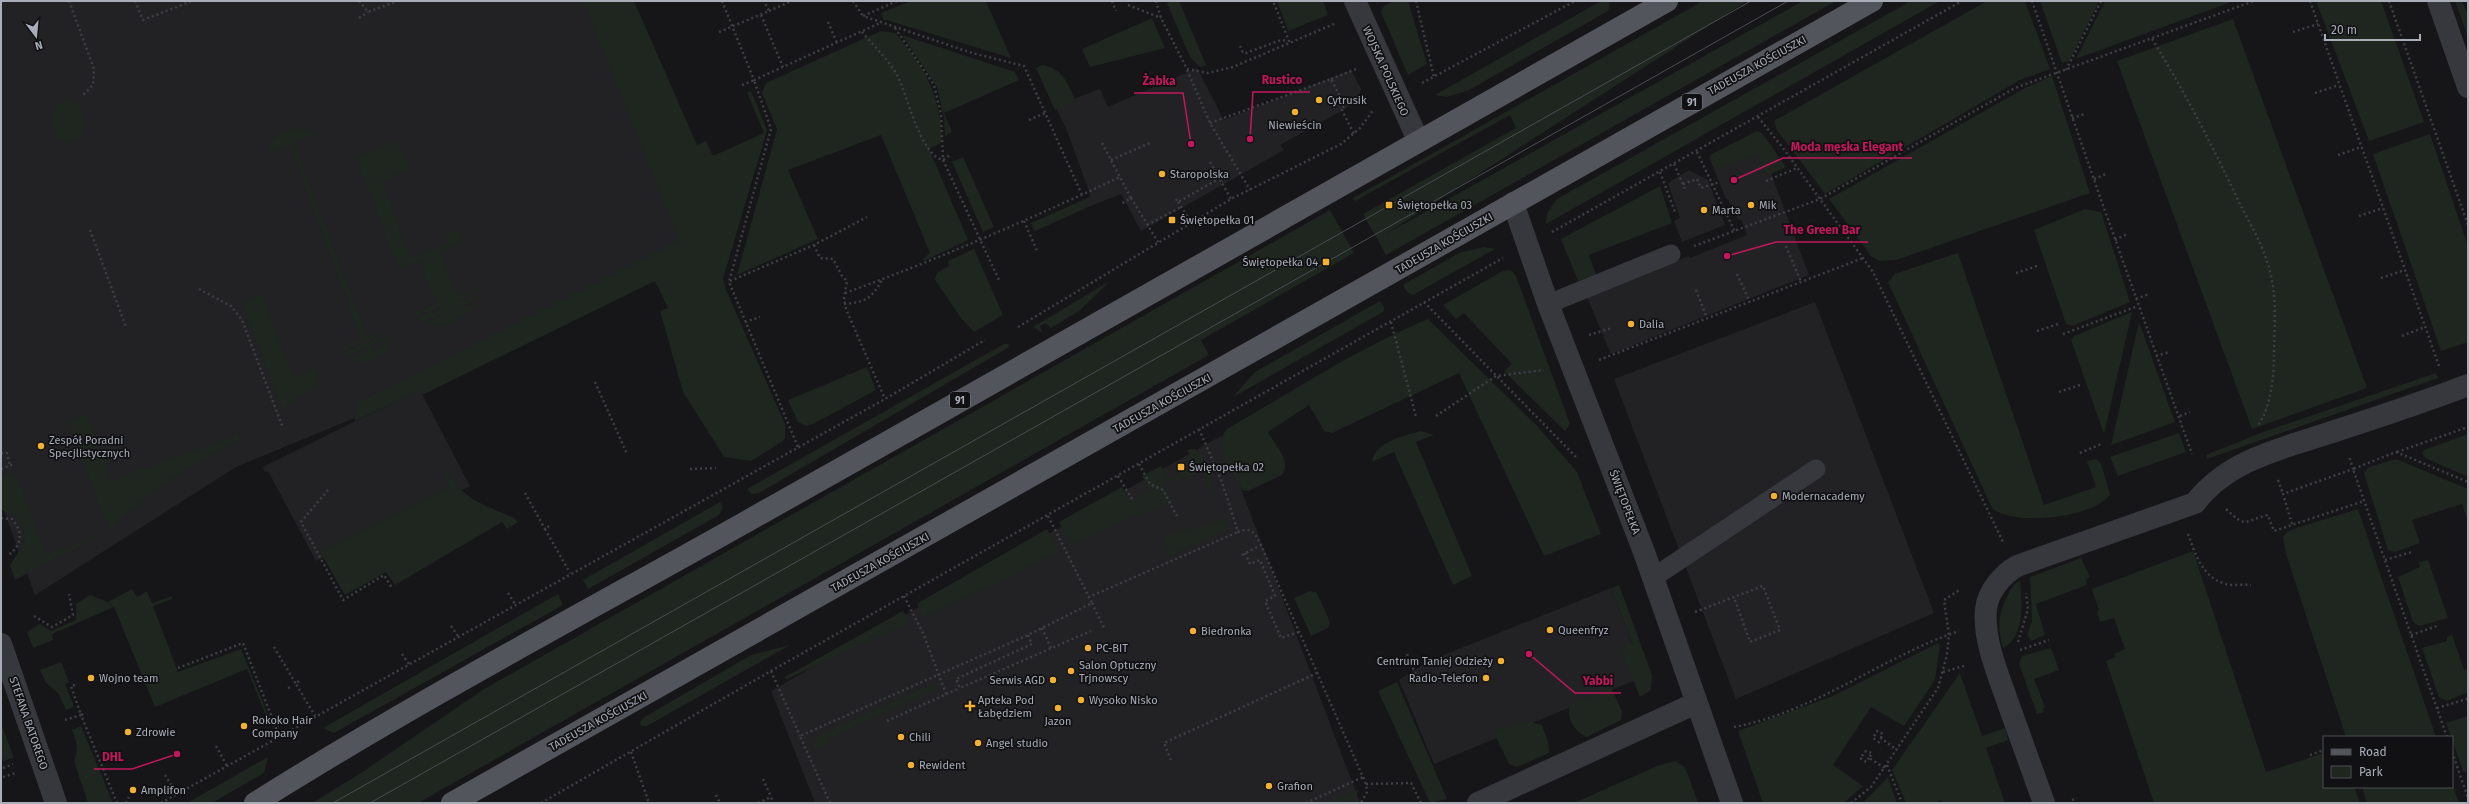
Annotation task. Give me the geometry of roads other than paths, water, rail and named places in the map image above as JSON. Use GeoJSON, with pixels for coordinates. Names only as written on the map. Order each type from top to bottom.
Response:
{"type":"FeatureCollection","features":[{"type":"Feature","properties":{"kind":"main road","name":"91"},"geometry":{"type":"LineString","coordinates":[[256,803],[326,759],[572,618],[743,524],[1418,140],[1667,1]]}},
{"type":"Feature","properties":{"kind":"main road","name":"TADEUSZA KOŚCIUSZKI"},"geometry":{"type":"LineString","coordinates":[[452,803],[1355,295],[1513,203],[1872,1]]}},
{"type":"Feature","properties":{"kind":"street","name":"WOJSKA POLSKIEGO"},"geometry":{"type":"LineString","coordinates":[[1355,1],[1418,140]]}},
{"type":"Feature","properties":{"kind":"street"},"geometry":{"type":"LineString","coordinates":[[2438,1],[2468,87]]}},
{"type":"Feature","properties":{"kind":"street","name":"ŚWIĘTOPEŁKA"},"geometry":{"type":"LineString","coordinates":[[1513,203],[1548,304],[1654,577],[1696,703],[1732,803]]}},
{"type":"Feature","properties":{"kind":"street"},"geometry":{"type":"LineString","coordinates":[[2044,803],[1992,657],[1986,622],[1986,608],[1991,593],[2004,575],[2017,566],[2195,503],[2214,482],[2240,465],[2269,452],[2458,389]]}},
{"type":"Feature","properties":{"kind":"street","name":"STEFANA BATOREGO"},"geometry":{"type":"LineString","coordinates":[[1,644],[56,803]]}},
{"type":"Feature","properties":{"kind":"street"},"geometry":{"type":"LineString","coordinates":[[1478,803],[1696,703]]}},
{"type":"Feature","properties":{"kind":"lane"},"geometry":{"type":"LineString","coordinates":[[1548,304],[1671,254]]}},
{"type":"Feature","properties":{"kind":"lane"},"geometry":{"type":"LineString","coordinates":[[1654,577],[1816,469]]}},
{"type":"Feature","properties":{"kind":"tram line"},"geometry":{"type":"LineString","coordinates":[[333,803],[1751,1]]}},
{"type":"Feature","properties":{"kind":"tram line"},"geometry":{"type":"LineString","coordinates":[[370,803],[1788,1]]}},
{"type":"Feature","properties":{"kind":"place","name":"Cytrusik"},"geometry":{"type":"Point","coordinates":[1319,100]}},
{"type":"Feature","properties":{"kind":"place","name":"Niewieścin"},"geometry":{"type":"Point","coordinates":[1295,112]}},
{"type":"Feature","properties":{"kind":"place","name":"Rustico"},"geometry":{"type":"Point","coordinates":[1250,139]}},
{"type":"Feature","properties":{"kind":"place","name":"Żabka"},"geometry":{"type":"Point","coordinates":[1191,144]}},
{"type":"Feature","properties":{"kind":"place","name":"Staropolska"},"geometry":{"type":"Point","coordinates":[1162,174]}},
{"type":"Feature","properties":{"kind":"place","name":"Moda męska Elegant"},"geometry":{"type":"Point","coordinates":[1734,180]}},
{"type":"Feature","properties":{"kind":"place","name":"Świętopełka 03"},"geometry":{"type":"Point","coordinates":[1389,205]}},
{"type":"Feature","properties":{"kind":"place","name":"Mik"},"geometry":{"type":"Point","coordinates":[1751,205]}},
{"type":"Feature","properties":{"kind":"place","name":"Marta"},"geometry":{"type":"Point","coordinates":[1704,210]}},
{"type":"Feature","properties":{"kind":"place","name":"Świętopełka 01"},"geometry":{"type":"Point","coordinates":[1172,220]}},
{"type":"Feature","properties":{"kind":"place","name":"The Green Bar"},"geometry":{"type":"Point","coordinates":[1727,256]}},
{"type":"Feature","properties":{"kind":"place","name":"Świętopełka 04"},"geometry":{"type":"Point","coordinates":[1326,262]}},
{"type":"Feature","properties":{"kind":"place","name":"Dalia"},"geometry":{"type":"Point","coordinates":[1631,324]}},
{"type":"Feature","properties":{"kind":"place","name":"Zespół Poradni Specjlistycznych"},"geometry":{"type":"Point","coordinates":[41,446]}},
{"type":"Feature","properties":{"kind":"place","name":"Świętopełka 02"},"geometry":{"type":"Point","coordinates":[1181,467]}},
{"type":"Feature","properties":{"kind":"place","name":"Modernacademy"},"geometry":{"type":"Point","coordinates":[1774,496]}},
{"type":"Feature","properties":{"kind":"place","name":"Queenfryz"},"geometry":{"type":"Point","coordinates":[1550,630]}},
{"type":"Feature","properties":{"kind":"place","name":"Biedronka"},"geometry":{"type":"Point","coordinates":[1193,631]}},
{"type":"Feature","properties":{"kind":"place","name":"PC-BIT"},"geometry":{"type":"Point","coordinates":[1088,648]}},
{"type":"Feature","properties":{"kind":"place","name":"Yabbi"},"geometry":{"type":"Point","coordinates":[1529,654]}},
{"type":"Feature","properties":{"kind":"place","name":"Centrum Taniej Odzieży"},"geometry":{"type":"Point","coordinates":[1501,661]}},
{"type":"Feature","properties":{"kind":"place","name":"Salon Optuczny Trjnowscy"},"geometry":{"type":"Point","coordinates":[1071,671]}},
{"type":"Feature","properties":{"kind":"place","name":"Wojno team"},"geometry":{"type":"Point","coordinates":[91,678]}},
{"type":"Feature","properties":{"kind":"place","name":"Radio-Telefon"},"geometry":{"type":"Point","coordinates":[1486,678]}},
{"type":"Feature","properties":{"kind":"place","name":"Serwis AGD"},"geometry":{"type":"Point","coordinates":[1053,680]}},
{"type":"Feature","properties":{"kind":"place","name":"Wysoko Nisko"},"geometry":{"type":"Point","coordinates":[1081,700]}},
{"type":"Feature","properties":{"kind":"place","name":"Apteka Pod Łabędziem"},"geometry":{"type":"Point","coordinates":[970,706]}},
{"type":"Feature","properties":{"kind":"place","name":"Jazon"},"geometry":{"type":"Point","coordinates":[1058,708]}},
{"type":"Feature","properties":{"kind":"place","name":"Rokoko Hair Company"},"geometry":{"type":"Point","coordinates":[244,726]}},
{"type":"Feature","properties":{"kind":"place","name":"Zdrowie"},"geometry":{"type":"Point","coordinates":[128,732]}},
{"type":"Feature","properties":{"kind":"place","name":"Chili"},"geometry":{"type":"Point","coordinates":[901,737]}},
{"type":"Feature","properties":{"kind":"place","name":"Angel studio"},"geometry":{"type":"Point","coordinates":[978,743]}},
{"type":"Feature","properties":{"kind":"place","name":"DHL"},"geometry":{"type":"Point","coordinates":[177,754]}},
{"type":"Feature","properties":{"kind":"place","name":"Rewident"},"geometry":{"type":"Point","coordinates":[911,765]}},
{"type":"Feature","properties":{"kind":"place","name":"Grafion"},"geometry":{"type":"Point","coordinates":[1269,786]}},
{"type":"Feature","properties":{"kind":"place","name":"Amplifon"},"geometry":{"type":"Point","coordinates":[133,790]}}]}
